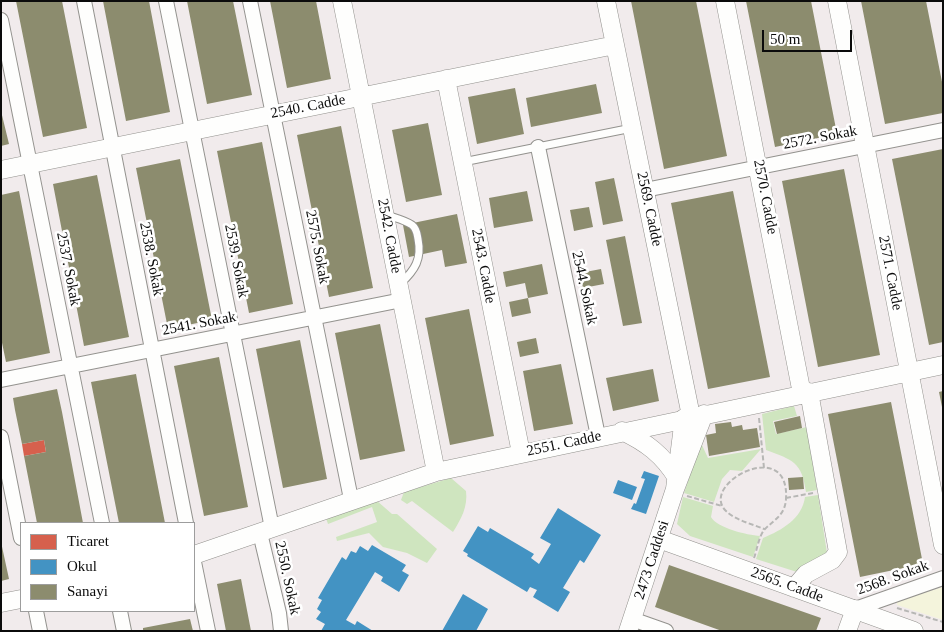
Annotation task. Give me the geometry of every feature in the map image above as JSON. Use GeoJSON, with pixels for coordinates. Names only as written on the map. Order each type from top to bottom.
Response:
{"type":"FeatureCollection","features":[{"type":"Feature","properties":{"kind":"street","name":"2538. Sokak"},"geometry":{"type":"LineString","coordinates":[[84,1],[186,522]]}},
{"type":"Feature","properties":{"kind":"street","name":"2539. Sokak"},"geometry":{"type":"LineString","coordinates":[[166,1],[234,334],[266,530]]}},
{"type":"Feature","properties":{"kind":"street","name":"2575. Sokak"},"geometry":{"type":"LineString","coordinates":[[250,1],[352,499]]}},
{"type":"Feature","properties":{"kind":"street","name":"2542. Cadde"},"geometry":{"type":"LineString","coordinates":[[342,1],[436,472]]}},
{"type":"Feature","properties":{"kind":"street","name":"2569. Cadde"},"geometry":{"type":"LineString","coordinates":[[606,1],[693,416],[678,487]]}},
{"type":"Feature","properties":{"kind":"street","name":"2570. Cadde"},"geometry":{"type":"LineString","coordinates":[[725,1],[838,552],[832,560],[806,574],[794,588]]}},
{"type":"Feature","properties":{"kind":"street","name":"2571. Cadde"},"geometry":{"type":"LineString","coordinates":[[837,1],[943,545]]}},
{"type":"Feature","properties":{"kind":"street","name":"2537. Sokak"},"geometry":{"type":"LineString","coordinates":[[1,20],[102,522]]}},
{"type":"Feature","properties":{"kind":"street","name":"2540. Cadde"},"geometry":{"type":"LineString","coordinates":[[1,170],[615,45]]}},
{"type":"Feature","properties":{"kind":"street","name":"2543. Cadde"},"geometry":{"type":"LineString","coordinates":[[446,79],[521,453]]}},
{"type":"Feature","properties":{"kind":"street","name":"2572. Sokak"},"geometry":{"type":"LineString","coordinates":[[645,190],[943,130]]}},
{"type":"Feature","properties":{"kind":"street","name":"2544. Sokak"},"geometry":{"type":"LineString","coordinates":[[538,147],[598,436]]}},
{"type":"Feature","properties":{"kind":"street","name":"2541. Sokak"},"geometry":{"type":"LineString","coordinates":[[1,380],[315,318],[401,293]]}},
{"type":"Feature","properties":{"kind":"street","name":"2551. Cadde"},"geometry":{"type":"LineString","coordinates":[[195,555],[352,499],[436,472],[598,436],[943,365]]}},
{"type":"Feature","properties":{"kind":"street"},"geometry":{"type":"LineString","coordinates":[[622,431],[643,442],[663,457],[678,487]]}},
{"type":"Feature","properties":{"kind":"street"},"geometry":{"type":"LineString","coordinates":[[1,437],[20,533]]}},
{"type":"Feature","properties":{"kind":"street","name":"2473 Caddesi"},"geometry":{"type":"LineString","coordinates":[[630,625],[678,487]]}},
{"type":"Feature","properties":{"kind":"street","name":"2550. Sokak"},"geometry":{"type":"LineString","coordinates":[[266,530],[281,631]]}},
{"type":"Feature","properties":{"kind":"street","name":"2565. Cadde"},"geometry":{"type":"LineString","coordinates":[[659,539],[914,631]]}},
{"type":"Feature","properties":{"kind":"street"},"geometry":{"type":"LineString","coordinates":[[195,567],[208,631]]}},
{"type":"Feature","properties":{"kind":"street","name":"2568. Sokak"},"geometry":{"type":"LineString","coordinates":[[854,609],[943,578]]}},
{"type":"Feature","properties":{"kind":"street"},"geometry":{"type":"LineString","coordinates":[[1,604],[20,599]]}},
{"type":"Feature","properties":{"kind":"street"},"geometry":{"type":"LineString","coordinates":[[847,631],[854,609]]}},
{"type":"Feature","properties":{"kind":"street"},"geometry":{"type":"LineString","coordinates":[[36,612],[40,631]]}},
{"type":"Feature","properties":{"kind":"street"},"geometry":{"type":"LineString","coordinates":[[120,612],[124,631]]}},
{"type":"Feature","properties":{"kind":"street"},"geometry":{"type":"LineString","coordinates":[[630,625],[666,631]]}},
{"type":"Feature","properties":{"kind":"lane"},"geometry":{"type":"LineString","coordinates":[[462,162],[632,128]]}},
{"type":"Feature","properties":{"kind":"lane"},"geometry":{"type":"LineString","coordinates":[[385,214],[407,222],[417,230],[421,252],[401,293]]}},
{"type":"Feature","properties":{"kind":"path"},"geometry":{"type":"LineString","coordinates":[[758,403],[764,468]]}},
{"type":"Feature","properties":{"kind":"path"},"geometry":{"type":"LineString","coordinates":[[722,506],[723,492],[731,478],[755,467],[764,468],[781,476],[785,485],[786,498],[784,509],[777,520],[764,530],[754,560]]}},
{"type":"Feature","properties":{"kind":"path"},"geometry":{"type":"LineString","coordinates":[[678,487],[722,506],[734,516],[764,530]]}},
{"type":"Feature","properties":{"kind":"path"},"geometry":{"type":"LineString","coordinates":[[786,498],[819,492]]}},
{"type":"Feature","properties":{"kind":"path"},"geometry":{"type":"LineString","coordinates":[[894,606],[943,622]]}},
{"type":"Feature","properties":{"kind":"shaded area"},"geometry":{"type":"Polygon","coordinates":[[[1,1],[943,1],[943,631],[1,631],[1,1]]]}},
{"type":"Feature","properties":{"kind":"green space"},"geometry":{"type":"Polygon","coordinates":[[[794,406],[797,416],[773,421],[776,434],[807,427],[817,490],[806,492],[799,468],[789,460],[766,450],[762,414],[794,406]]]}},
{"type":"Feature","properties":{"kind":"green space"},"geometry":{"type":"Polygon","coordinates":[[[701,443],[708,458],[761,449],[742,471],[730,470],[722,479],[714,502],[684,493],[701,443]]]}},
{"type":"Feature","properties":{"kind":"green space"},"geometry":{"type":"Polygon","coordinates":[[[451,478],[466,491],[463,513],[453,532],[412,501],[407,504],[401,500],[404,492],[451,478]]]}},
{"type":"Feature","properties":{"kind":"green space"},"geometry":{"type":"Polygon","coordinates":[[[818,495],[827,553],[797,572],[756,559],[763,538],[790,523],[800,512],[805,497],[818,495]]]}},
{"type":"Feature","properties":{"kind":"green space"},"geometry":{"type":"Polygon","coordinates":[[[683,497],[713,506],[711,517],[726,528],[760,536],[753,557],[690,536],[677,524],[683,497]]]}},
{"type":"Feature","properties":{"kind":"green space"},"geometry":{"type":"Polygon","coordinates":[[[376,500],[392,514],[397,514],[437,549],[427,563],[407,553],[383,547],[369,533],[337,541],[336,537],[377,522],[372,507],[328,524],[326,518],[376,500]]]}},
{"type":"Feature","properties":{"kind":"green space"},"geometry":{"type":"Polygon","coordinates":[[[943,587],[943,620],[897,605],[897,601],[943,587]]]}},
{"type":"Feature","properties":{"kind":"building: Ticaret"},"geometry":{"type":"Polygon","coordinates":[[[44,440],[46,452],[24,456],[22,444],[44,440]]]}},
{"type":"Feature","properties":{"kind":"building: Okul"},"geometry":{"type":"Polygon","coordinates":[[[644,471],[659,476],[646,514],[631,509],[634,503],[636,504],[645,479],[641,478],[644,471]]]}},
{"type":"Feature","properties":{"kind":"building: Okul"},"geometry":{"type":"Polygon","coordinates":[[[618,480],[637,487],[632,500],[613,493],[618,480]]]}},
{"type":"Feature","properties":{"kind":"building: Okul"},"geometry":{"type":"Polygon","coordinates":[[[558,508],[601,535],[584,563],[580,560],[563,588],[570,592],[558,612],[533,597],[537,590],[530,587],[527,592],[467,556],[468,554],[463,551],[478,526],[488,532],[490,528],[534,554],[531,558],[539,564],[551,544],[540,538],[558,508]]]}},
{"type":"Feature","properties":{"kind":"building: Okul"},"geometry":{"type":"Polygon","coordinates":[[[372,545],[406,565],[402,571],[409,575],[399,592],[381,581],[383,577],[375,572],[346,620],[355,625],[357,621],[373,631],[321,631],[325,624],[316,619],[321,612],[317,609],[322,600],[318,598],[342,557],[346,560],[351,551],[356,553],[360,546],[368,551],[372,545]]]}},
{"type":"Feature","properties":{"kind":"building: Okul"},"geometry":{"type":"Polygon","coordinates":[[[463,594],[488,609],[476,631],[442,631],[463,594]]]}},
{"type":"Feature","properties":{"kind":"building: Sanayi"},"geometry":{"type":"Polygon","coordinates":[[[16,1],[62,1],[87,128],[43,137],[16,1]]]}},
{"type":"Feature","properties":{"kind":"building: Sanayi"},"geometry":{"type":"Polygon","coordinates":[[[103,1],[149,1],[170,112],[126,121],[103,1]]]}},
{"type":"Feature","properties":{"kind":"building: Sanayi"},"geometry":{"type":"Polygon","coordinates":[[[187,1],[233,1],[252,95],[207,104],[187,1]]]}},
{"type":"Feature","properties":{"kind":"building: Sanayi"},"geometry":{"type":"Polygon","coordinates":[[[270,1],[316,1],[331,79],[287,88],[270,1]]]}},
{"type":"Feature","properties":{"kind":"building: Sanayi"},"geometry":{"type":"Polygon","coordinates":[[[631,1],[696,1],[727,156],[664,169],[631,1]]]}},
{"type":"Feature","properties":{"kind":"building: Sanayi"},"geometry":{"type":"Polygon","coordinates":[[[746,1],[811,1],[837,134],[775,147],[746,1]]]}},
{"type":"Feature","properties":{"kind":"building: Sanayi"},"geometry":{"type":"Polygon","coordinates":[[[861,1],[926,1],[943,87],[943,113],[885,124],[861,1]]]}},
{"type":"Feature","properties":{"kind":"building: Sanayi"},"geometry":{"type":"Polygon","coordinates":[[[596,84],[602,113],[531,127],[526,98],[596,84]]]}},
{"type":"Feature","properties":{"kind":"building: Sanayi"},"geometry":{"type":"Polygon","coordinates":[[[515,88],[524,134],[477,144],[468,97],[515,88]]]}},
{"type":"Feature","properties":{"kind":"building: Sanayi"},"geometry":{"type":"Polygon","coordinates":[[[1,111],[9,144],[1,146],[1,111]]]}},
{"type":"Feature","properties":{"kind":"building: Sanayi"},"geometry":{"type":"Polygon","coordinates":[[[428,123],[442,195],[406,202],[392,130],[428,123]]]}},
{"type":"Feature","properties":{"kind":"building: Sanayi"},"geometry":{"type":"Polygon","coordinates":[[[341,126],[373,288],[329,297],[297,135],[341,126]]]}},
{"type":"Feature","properties":{"kind":"building: Sanayi"},"geometry":{"type":"Polygon","coordinates":[[[262,142],[293,304],[249,313],[217,151],[262,142]]]}},
{"type":"Feature","properties":{"kind":"building: Sanayi"},"geometry":{"type":"Polygon","coordinates":[[[943,149],[943,342],[929,345],[892,159],[943,149]]]}},
{"type":"Feature","properties":{"kind":"building: Sanayi"},"geometry":{"type":"Polygon","coordinates":[[[180,159],[212,320],[168,329],[136,168],[180,159]]]}},
{"type":"Feature","properties":{"kind":"building: Sanayi"},"geometry":{"type":"Polygon","coordinates":[[[844,169],[880,355],[818,367],[782,181],[844,169]]]}},
{"type":"Feature","properties":{"kind":"building: Sanayi"},"geometry":{"type":"Polygon","coordinates":[[[97,175],[129,337],[84,346],[53,184],[97,175]]]}},
{"type":"Feature","properties":{"kind":"building: Sanayi"},"geometry":{"type":"Polygon","coordinates":[[[614,178],[623,221],[603,225],[595,182],[614,178]]]}},
{"type":"Feature","properties":{"kind":"building: Sanayi"},"geometry":{"type":"Polygon","coordinates":[[[19,191],[50,353],[6,362],[1,338],[1,195],[19,191]]]}},
{"type":"Feature","properties":{"kind":"building: Sanayi"},"geometry":{"type":"Polygon","coordinates":[[[527,191],[533,221],[494,228],[489,198],[527,191]]]}},
{"type":"Feature","properties":{"kind":"building: Sanayi"},"geometry":{"type":"Polygon","coordinates":[[[733,191],[770,377],[708,389],[671,203],[733,191]]]}},
{"type":"Feature","properties":{"kind":"building: Sanayi"},"geometry":{"type":"Polygon","coordinates":[[[589,207],[593,227],[574,231],[570,210],[589,207]]]}},
{"type":"Feature","properties":{"kind":"building: Sanayi"},"geometry":{"type":"Polygon","coordinates":[[[457,214],[467,263],[445,267],[442,250],[409,257],[403,225],[457,214]]]}},
{"type":"Feature","properties":{"kind":"building: Sanayi"},"geometry":{"type":"Polygon","coordinates":[[[625,236],[642,323],[623,326],[606,240],[625,236]]]}},
{"type":"Feature","properties":{"kind":"building: Sanayi"},"geometry":{"type":"Polygon","coordinates":[[[542,264],[548,294],[528,298],[525,283],[506,287],[503,272],[542,264]]]}},
{"type":"Feature","properties":{"kind":"building: Sanayi"},"geometry":{"type":"Polygon","coordinates":[[[601,269],[604,284],[583,288],[580,273],[601,269]]]}},
{"type":"Feature","properties":{"kind":"building: Sanayi"},"geometry":{"type":"Polygon","coordinates":[[[528,298],[531,313],[512,317],[509,302],[528,298]]]}},
{"type":"Feature","properties":{"kind":"building: Sanayi"},"geometry":{"type":"Polygon","coordinates":[[[469,309],[494,436],[450,445],[425,318],[469,309]]]}},
{"type":"Feature","properties":{"kind":"building: Sanayi"},"geometry":{"type":"Polygon","coordinates":[[[380,324],[405,451],[360,460],[335,333],[380,324]]]}},
{"type":"Feature","properties":{"kind":"building: Sanayi"},"geometry":{"type":"Polygon","coordinates":[[[536,338],[539,353],[520,357],[517,342],[536,338]]]}},
{"type":"Feature","properties":{"kind":"building: Sanayi"},"geometry":{"type":"Polygon","coordinates":[[[300,340],[327,479],[283,488],[256,349],[300,340]]]}},
{"type":"Feature","properties":{"kind":"building: Sanayi"},"geometry":{"type":"Polygon","coordinates":[[[219,357],[248,507],[204,516],[174,366],[219,357]]]}},
{"type":"Feature","properties":{"kind":"building: Sanayi"},"geometry":{"type":"Polygon","coordinates":[[[561,364],[573,424],[534,431],[523,371],[561,364]]]}},
{"type":"Feature","properties":{"kind":"building: Sanayi"},"geometry":{"type":"Polygon","coordinates":[[[653,369],[659,401],[613,411],[606,378],[653,369]]]}},
{"type":"Feature","properties":{"kind":"building: Sanayi"},"geometry":{"type":"Polygon","coordinates":[[[136,374],[165,522],[119,522],[91,382],[136,374]]]}},
{"type":"Feature","properties":{"kind":"building: Sanayi"},"geometry":{"type":"Polygon","coordinates":[[[57,389],[83,522],[37,522],[24,456],[46,452],[44,440],[22,444],[13,398],[57,389]]]}},
{"type":"Feature","properties":{"kind":"building: Sanayi"},"geometry":{"type":"Polygon","coordinates":[[[943,391],[943,407],[942,407],[939,392],[943,391]]]}},
{"type":"Feature","properties":{"kind":"building: Sanayi"},"geometry":{"type":"Polygon","coordinates":[[[891,402],[923,564],[860,577],[828,414],[891,402]]]}},
{"type":"Feature","properties":{"kind":"building: Sanayi"},"geometry":{"type":"Polygon","coordinates":[[[800,416],[802,428],[777,434],[774,422],[800,416]]]}},
{"type":"Feature","properties":{"kind":"building: Sanayi"},"geometry":{"type":"Polygon","coordinates":[[[731,422],[732,427],[742,425],[743,430],[757,428],[760,447],[709,456],[706,435],[716,433],[715,424],[731,422]]]}},
{"type":"Feature","properties":{"kind":"building: Sanayi"},"geometry":{"type":"Polygon","coordinates":[[[803,477],[804,489],[789,490],[788,478],[803,477]]]}},
{"type":"Feature","properties":{"kind":"building: Sanayi"},"geometry":{"type":"Polygon","coordinates":[[[1,542],[9,579],[1,581],[1,542]]]}},
{"type":"Feature","properties":{"kind":"building: Sanayi"},"geometry":{"type":"Polygon","coordinates":[[[669,565],[821,618],[816,631],[722,631],[655,607],[669,565]]]}},
{"type":"Feature","properties":{"kind":"building: Sanayi"},"geometry":{"type":"Polygon","coordinates":[[[241,579],[251,631],[226,631],[217,584],[241,579]]]}},
{"type":"Feature","properties":{"kind":"building: Sanayi"},"geometry":{"type":"Polygon","coordinates":[[[190,619],[193,631],[143,631],[143,628],[190,619]]]}}]}
